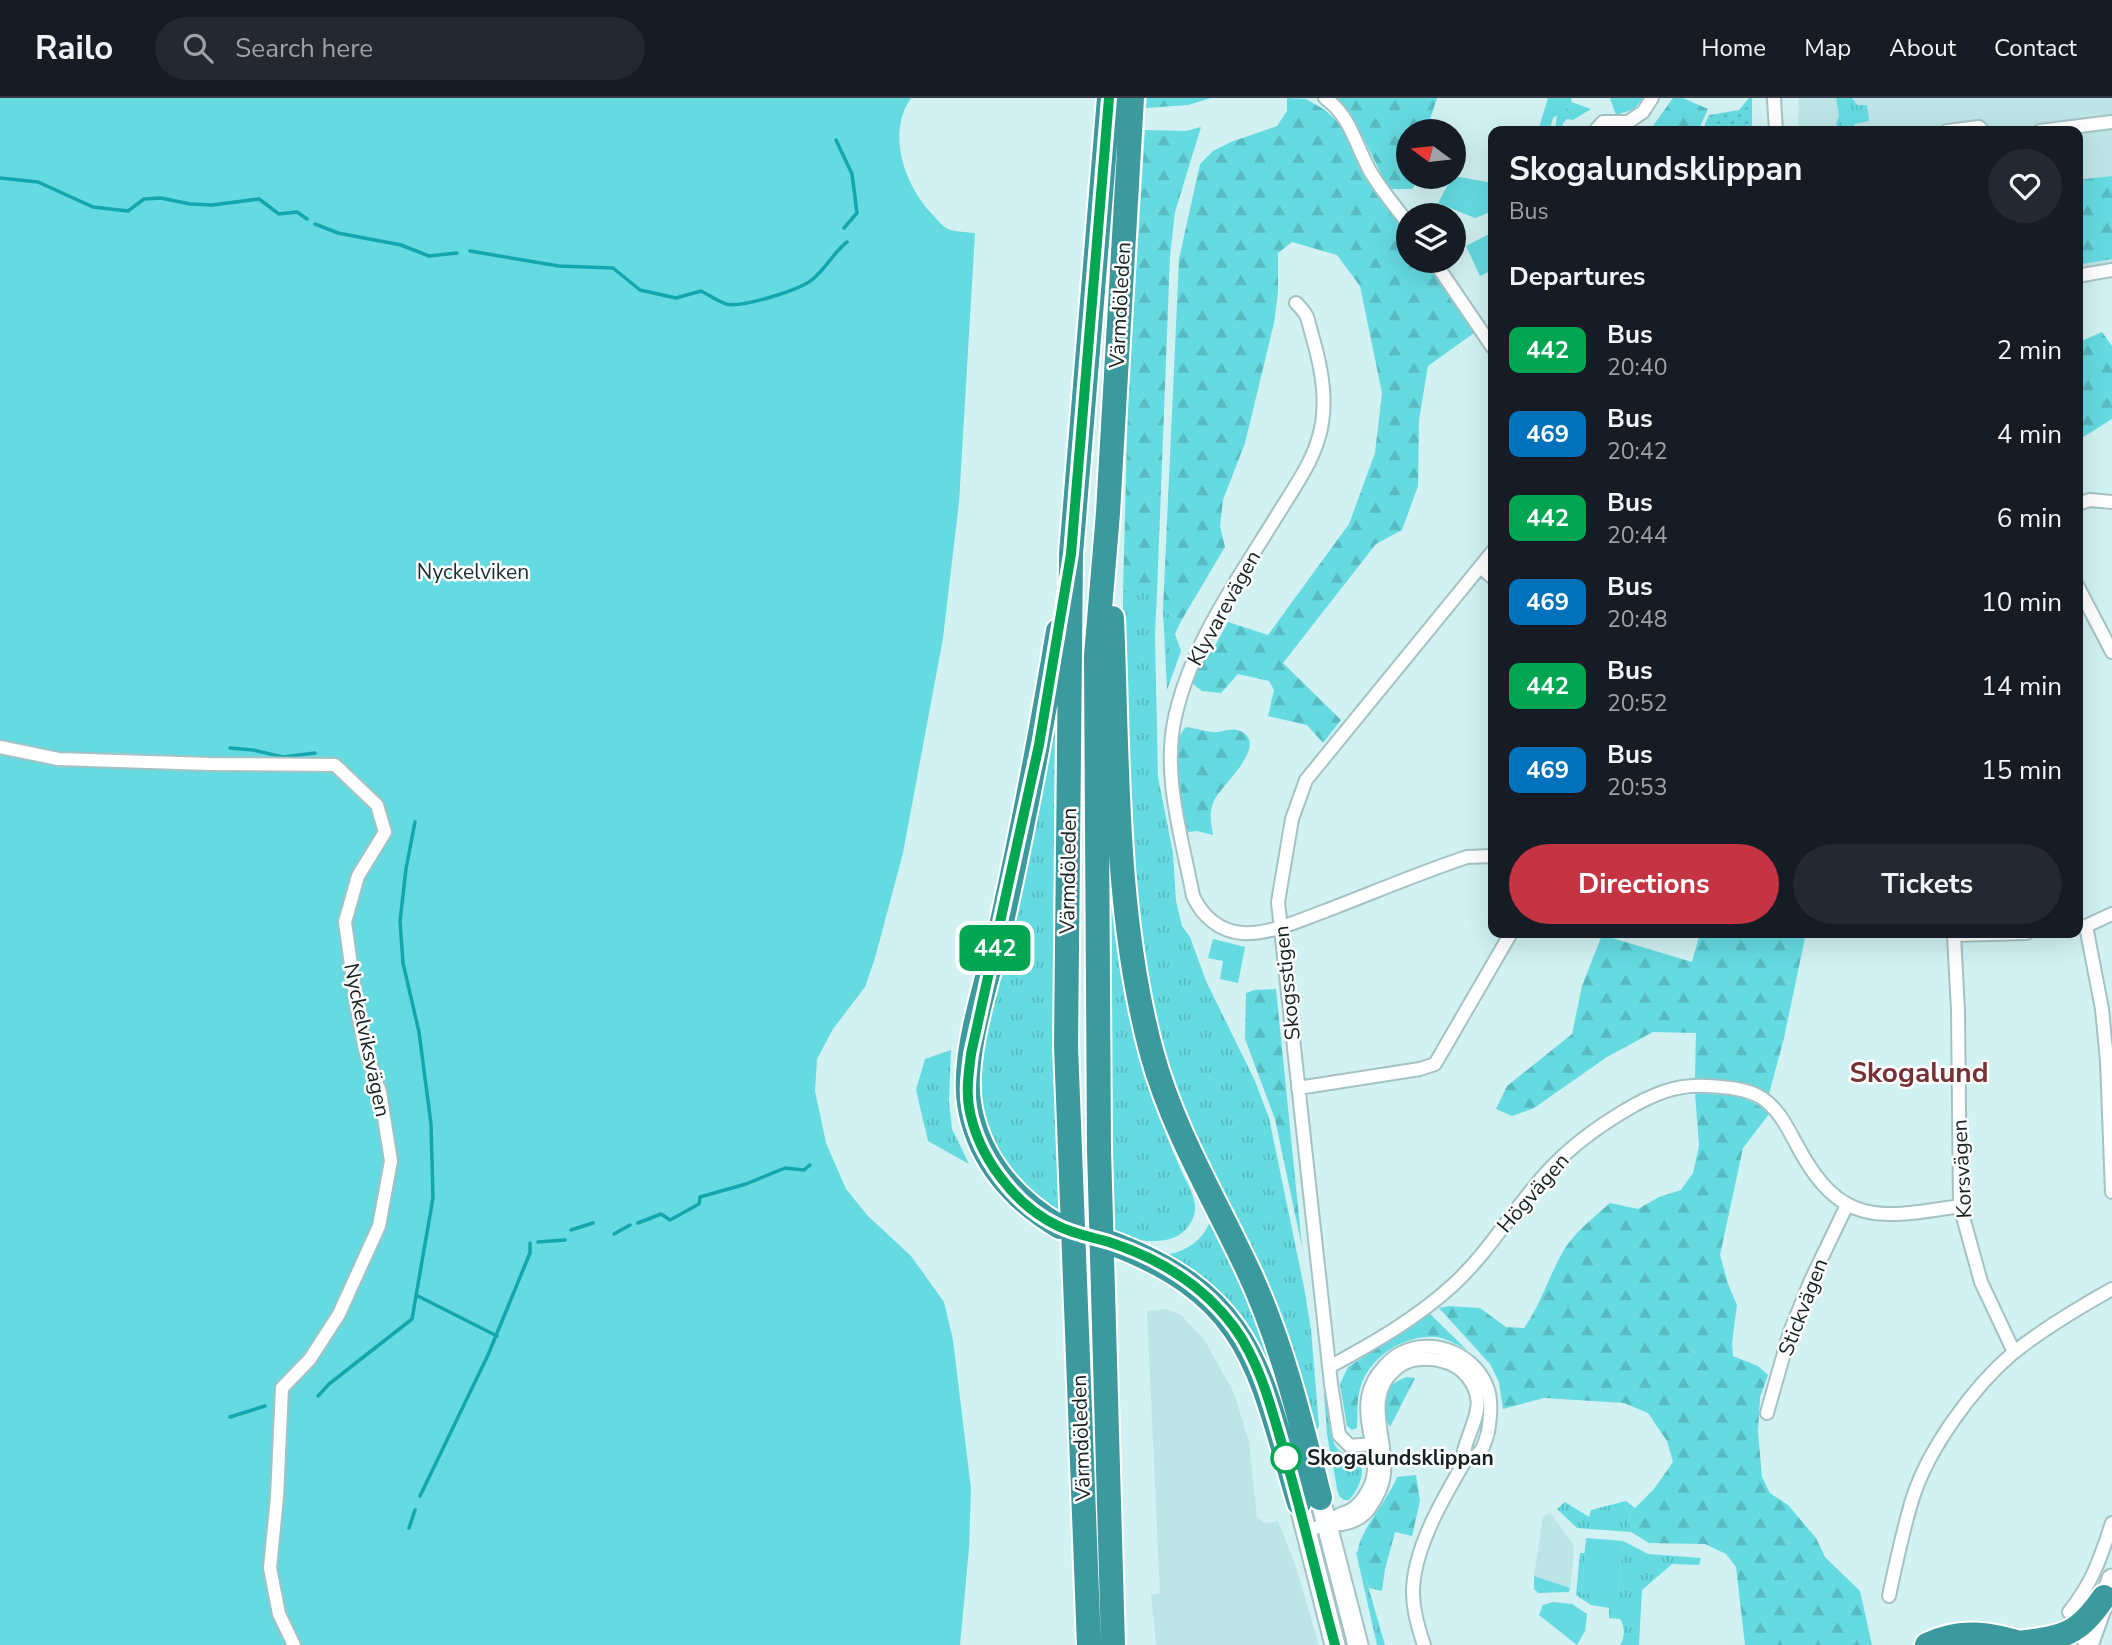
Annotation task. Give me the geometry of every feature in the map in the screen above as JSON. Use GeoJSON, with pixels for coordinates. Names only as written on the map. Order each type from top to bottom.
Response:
{"type":"FeatureCollection","features":[{"type":"Feature","properties":{"kind":"highway","name":"Värmdöleden"},"geometry":{"type":"LineString","coordinates":[[1089,1645],[1066,1046],[1071,554],[1109,98]]}},
{"type":"Feature","properties":{"kind":"highway","name":"Värmdöleden"},"geometry":{"type":"LineString","coordinates":[[1116,1645],[1111,1601],[1099,1150],[1096,656],[1108,513],[1132,98]]}},
{"type":"Feature","properties":{"kind":"highway"},"geometry":{"type":"LineString","coordinates":[[1108,513],[1125,886],[1131,948],[1142,1010],[1153,1056],[1185,1145],[1247,1266],[1272,1329],[1301,1424],[1309,1500]]}},
{"type":"Feature","properties":{"kind":"highway"},"geometry":{"type":"LineString","coordinates":[[1060,1227],[1024,1202],[1005,1183],[991,1163],[975,1129],[969,1107],[968,1084],[976,1029],[1039,745],[1071,554]]}},
{"type":"Feature","properties":{"kind":"highway"},"geometry":{"type":"LineString","coordinates":[[1111,1243],[1156,1261],[1191,1283],[1210,1299],[1235,1329],[1257,1366],[1309,1500]]}},
{"type":"Feature","properties":{"kind":"highway"},"geometry":{"type":"LineString","coordinates":[[1074,1645],[1082,1460]]}},
{"type":"Feature","properties":{"kind":"highway"},"geometry":{"type":"LineString","coordinates":[[1927,1645],[1952,1635],[1990,1635],[2022,1644],[2070,1633],[2089,1619],[2108,1588]]}},
{"type":"Feature","properties":{"kind":"main road"},"geometry":{"type":"LineString","coordinates":[[1309,1500],[1326,1524],[1358,1645]]}},
{"type":"Feature","properties":{"kind":"main road"},"geometry":{"type":"LineString","coordinates":[[1309,1500],[1305,1531],[1335,1645]]}},
{"type":"Feature","properties":{"kind":"main road"},"geometry":{"type":"LineString","coordinates":[[2088,1645],[2108,1588]]}},
{"type":"Feature","properties":{"kind":"street"},"geometry":{"type":"LineString","coordinates":[[1325,98],[1345,120],[1371,173],[1396,207]]}},
{"type":"Feature","properties":{"kind":"street"},"geometry":{"type":"LineString","coordinates":[[1629,126],[1652,98]]}},
{"type":"Feature","properties":{"kind":"street"},"geometry":{"type":"LineString","coordinates":[[1774,98],[1776,126]]}},
{"type":"Feature","properties":{"kind":"street"},"geometry":{"type":"LineString","coordinates":[[1599,126],[1603,122],[1623,126]]}},
{"type":"Feature","properties":{"kind":"street"},"geometry":{"type":"LineString","coordinates":[[2080,126],[2112,122]]}},
{"type":"Feature","properties":{"kind":"street"},"geometry":{"type":"LineString","coordinates":[[2083,275],[2112,270]]}},
{"type":"Feature","properties":{"kind":"street"},"geometry":{"type":"LineString","coordinates":[[1442,273],[1488,341]]}},
{"type":"Feature","properties":{"kind":"street","name":"Klyvarevägen"},"geometry":{"type":"LineString","coordinates":[[1296,303],[1306,315],[1319,357],[1324,397],[1318,441],[1291,493],[1216,615],[1196,653],[1175,719],[1172,793],[1193,896],[1198,908],[1215,924],[1234,932],[1250,933],[1280,926],[1467,857],[1488,856]]}},
{"type":"Feature","properties":{"kind":"street"},"geometry":{"type":"LineString","coordinates":[[2083,502],[2090,500],[2112,502]]}},
{"type":"Feature","properties":{"kind":"street","name":"Skogsstigen"},"geometry":{"type":"LineString","coordinates":[[1376,1444],[1350,1446],[1339,1436],[1280,926],[1278,902],[1281,874],[1293,819],[1306,780],[1488,558]]}},
{"type":"Feature","properties":{"kind":"street"},"geometry":{"type":"LineString","coordinates":[[1481,567],[1488,573]]}},
{"type":"Feature","properties":{"kind":"street"},"geometry":{"type":"LineString","coordinates":[[2083,596],[2112,652]]}},
{"type":"Feature","properties":{"kind":"street","name":"Nyckelviksvägen"},"geometry":{"type":"LineString","coordinates":[[0,747],[58,759],[335,765],[377,805],[385,832],[358,876],[345,922],[357,1008],[365,1049],[380,1092],[391,1161],[379,1226],[339,1314],[310,1359],[282,1388],[277,1450],[277,1497],[270,1568],[279,1615],[294,1645]]}},
{"type":"Feature","properties":{"kind":"street"},"geometry":{"type":"LineString","coordinates":[[2083,927],[2112,914]]}},
{"type":"Feature","properties":{"kind":"street"},"geometry":{"type":"LineString","coordinates":[[2083,931],[2102,1009],[2108,1061],[2112,1192]]}},
{"type":"Feature","properties":{"kind":"street"},"geometry":{"type":"LineString","coordinates":[[1298,1088],[1420,1069],[1435,1064],[1508,938]]}},
{"type":"Feature","properties":{"kind":"street","name":"Korsvägen"},"geometry":{"type":"LineString","coordinates":[[1953,938],[1958,1010],[1960,1206],[1981,1282],[2014,1352]]}},
{"type":"Feature","properties":{"kind":"street","name":"Högvägen"},"geometry":{"type":"LineString","coordinates":[[1329,1367],[1424,1310],[1466,1272],[1560,1159],[1598,1128],[1651,1095],[1694,1085],[1723,1087],[1758,1096],[1774,1108],[1817,1179],[1831,1195],[1847,1205],[1880,1214],[1899,1215],[1960,1206]]}},
{"type":"Feature","properties":{"kind":"street","name":"Stickvägen"},"geometry":{"type":"LineString","coordinates":[[1768,1412],[1790,1332],[1811,1280],[1847,1205]]}},
{"type":"Feature","properties":{"kind":"street"},"geometry":{"type":"LineString","coordinates":[[1889,1596],[1914,1495],[1938,1445],[1992,1374],[2014,1352],[2112,1289]]}},
{"type":"Feature","properties":{"kind":"street"},"geometry":{"type":"LineString","coordinates":[[1305,1531],[1326,1524],[1349,1524],[1365,1513],[1373,1502],[1384,1479],[1376,1444],[1378,1398],[1387,1377],[1416,1359],[1435,1360],[1462,1371],[1476,1392],[1477,1417],[1464,1448],[1468,1456],[1420,1553],[1413,1594],[1416,1620],[1424,1645]]}},
{"type":"Feature","properties":{"kind":"street"},"geometry":{"type":"LineString","coordinates":[[2069,1612],[2090,1584],[2112,1523]]}},
{"type":"Feature","properties":{"kind":"shaded area"},"geometry":{"type":"Polygon","coordinates":[[[1799,98],[2112,98],[2112,262],[2083,268],[2083,126],[1798,126],[1799,98]]]}},
{"type":"Feature","properties":{"kind":"shaded area"},"geometry":{"type":"Polygon","coordinates":[[[1166,1309],[1181,1315],[1204,1339],[1234,1393],[1249,1442],[1257,1517],[1265,1523],[1278,1521],[1295,1564],[1319,1645],[1156,1645],[1151,1595],[1160,1593],[1147,1311],[1166,1309]]]}},
{"type":"Feature","properties":{"kind":"shaded area"},"geometry":{"type":"Polygon","coordinates":[[[1550,1512],[1573,1544],[1570,1588],[1534,1576],[1543,1517],[1550,1512]]]}},
{"type":"Feature","properties":{"kind":"green space","name":"Nyckelviken"},"geometry":{"type":"Polygon","coordinates":[[[0,98],[911,98],[900,127],[900,143],[902,159],[914,189],[946,228],[975,233],[959,502],[943,638],[903,853],[865,987],[833,1029],[817,1059],[815,1091],[826,1143],[846,1189],[868,1216],[911,1256],[944,1302],[953,1340],[971,1489],[969,1548],[960,1645],[0,1645],[0,98]]]}},
{"type":"Feature","properties":{"kind":"green space"},"geometry":{"type":"Polygon","coordinates":[[[1147,98],[1211,98],[1188,105],[1146,108],[1147,98]]]}},
{"type":"Feature","properties":{"kind":"green space"},"geometry":{"type":"Polygon","coordinates":[[[1287,98],[1306,99],[1325,110],[1343,127],[1361,171],[1396,218],[1396,273],[1433,273],[1474,333],[1428,366],[1419,420],[1418,486],[1402,530],[1376,544],[1283,663],[1341,720],[1323,743],[1307,725],[1268,716],[1274,690],[1269,681],[1238,674],[1221,693],[1202,691],[1193,684],[1193,676],[1228,622],[1268,635],[1349,524],[1375,453],[1382,393],[1360,286],[1337,255],[1292,242],[1278,253],[1278,292],[1274,323],[1245,443],[1223,500],[1220,526],[1225,547],[1181,621],[1163,610],[1179,259],[1200,164],[1213,151],[1231,142],[1277,126],[1287,111],[1287,98]]]}},
{"type":"Feature","properties":{"kind":"green space"},"geometry":{"type":"Polygon","coordinates":[[[1337,98],[1437,98],[1430,119],[1396,119],[1396,189],[1389,189],[1352,116],[1337,98]]]}},
{"type":"Feature","properties":{"kind":"green space"},"geometry":{"type":"Polygon","coordinates":[[[1548,98],[1571,98],[1572,105],[1553,118],[1551,126],[1540,126],[1548,98]]]}},
{"type":"Feature","properties":{"kind":"green space"},"geometry":{"type":"Polygon","coordinates":[[[1610,98],[1643,98],[1634,109],[1616,115],[1610,98]]]}},
{"type":"Feature","properties":{"kind":"green space"},"geometry":{"type":"Polygon","coordinates":[[[1673,98],[1683,98],[1708,109],[1700,126],[1653,126],[1673,98]]]}},
{"type":"Feature","properties":{"kind":"green space"},"geometry":{"type":"Polygon","coordinates":[[[1752,98],[1752,126],[1704,126],[1709,115],[1739,110],[1752,98]]]}},
{"type":"Feature","properties":{"kind":"green space"},"geometry":{"type":"Polygon","coordinates":[[[1836,98],[1852,98],[1857,105],[1867,105],[1869,121],[1854,126],[1838,126],[1836,98]]]}},
{"type":"Feature","properties":{"kind":"green space"},"geometry":{"type":"Polygon","coordinates":[[[1571,102],[1591,109],[1573,120],[1567,119],[1563,126],[1556,126],[1557,115],[1572,105],[1571,102]]]}},
{"type":"Feature","properties":{"kind":"green space"},"geometry":{"type":"Polygon","coordinates":[[[1201,127],[1175,212],[1170,256],[1157,592],[1123,592],[1128,400],[1145,130],[1186,131],[1201,127]]]}},
{"type":"Feature","properties":{"kind":"green space"},"geometry":{"type":"Polygon","coordinates":[[[2112,176],[2112,259],[2083,264],[2083,179],[2112,176]]]}},
{"type":"Feature","properties":{"kind":"green space"},"geometry":{"type":"Polygon","coordinates":[[[1466,178],[1488,182],[1488,213],[1475,218],[1466,214],[1466,203],[1438,203],[1446,189],[1466,189],[1466,178]]]}},
{"type":"Feature","properties":{"kind":"green space"},"geometry":{"type":"Polygon","coordinates":[[[1488,235],[1488,272],[1480,276],[1466,246],[1488,235]]]}},
{"type":"Feature","properties":{"kind":"green space"},"geometry":{"type":"Polygon","coordinates":[[[2102,332],[2112,346],[2112,419],[2083,437],[2083,340],[2102,332]]]}},
{"type":"Feature","properties":{"kind":"green space"},"geometry":{"type":"Polygon","coordinates":[[[1123,592],[1157,592],[1155,634],[1158,777],[1173,853],[1176,901],[1182,926],[1190,937],[1206,981],[1255,1081],[1269,1118],[1311,1330],[1319,1426],[1315,1433],[1299,1371],[1273,1297],[1171,1083],[1150,1005],[1136,909],[1123,663],[1123,592]]]}},
{"type":"Feature","properties":{"kind":"green space"},"geometry":{"type":"Polygon","coordinates":[[[1163,610],[1181,621],[1175,634],[1181,651],[1167,690],[1163,610]]]}},
{"type":"Feature","properties":{"kind":"green space"},"geometry":{"type":"Polygon","coordinates":[[[1055,706],[1053,947],[1059,1216],[1012,1174],[993,1149],[981,1112],[978,1064],[1055,706]]]}},
{"type":"Feature","properties":{"kind":"green space"},"geometry":{"type":"Polygon","coordinates":[[[1186,727],[1215,732],[1238,730],[1249,740],[1245,758],[1213,803],[1213,835],[1188,832],[1177,762],[1180,736],[1186,727]]]}},
{"type":"Feature","properties":{"kind":"green space"},"geometry":{"type":"Polygon","coordinates":[[[1109,754],[1130,1014],[1158,1114],[1195,1206],[1193,1218],[1187,1228],[1178,1235],[1157,1241],[1111,1234],[1105,1034],[1109,754]]]}},
{"type":"Feature","properties":{"kind":"green space"},"geometry":{"type":"Polygon","coordinates":[[[1601,938],[1612,938],[1692,962],[1699,938],[1805,938],[1769,1094],[1738,1085],[1695,1078],[1696,1033],[1653,1032],[1607,1057],[1534,1108],[1512,1116],[1496,1109],[1507,1086],[1572,1034],[1582,986],[1601,938]]]}},
{"type":"Feature","properties":{"kind":"green space"},"geometry":{"type":"Polygon","coordinates":[[[1213,939],[1245,947],[1238,983],[1220,979],[1223,961],[1208,958],[1213,939]]]}},
{"type":"Feature","properties":{"kind":"green space"},"geometry":{"type":"Polygon","coordinates":[[[1276,989],[1302,1247],[1275,1119],[1245,1039],[1246,993],[1276,989]]]}},
{"type":"Feature","properties":{"kind":"green space"},"geometry":{"type":"Polygon","coordinates":[[[951,1050],[949,1102],[952,1129],[969,1164],[928,1141],[916,1090],[925,1059],[951,1050]]]}},
{"type":"Feature","properties":{"kind":"green space"},"geometry":{"type":"Polygon","coordinates":[[[1695,1093],[1744,1099],[1769,1114],[1743,1148],[1720,1255],[1737,1305],[1733,1356],[1758,1366],[1768,1375],[1760,1397],[1758,1432],[1762,1477],[1770,1493],[1788,1505],[1816,1538],[1825,1557],[1860,1591],[1872,1645],[1745,1645],[1736,1567],[1726,1554],[1705,1544],[1649,1543],[1631,1532],[1629,1514],[1654,1489],[1673,1462],[1667,1441],[1648,1413],[1624,1403],[1544,1398],[1503,1409],[1499,1382],[1490,1364],[1439,1308],[1480,1308],[1506,1327],[1524,1328],[1566,1247],[1596,1215],[1610,1203],[1638,1209],[1659,1197],[1681,1190],[1693,1173],[1699,1146],[1695,1093]]]}},
{"type":"Feature","properties":{"kind":"green space"},"geometry":{"type":"Polygon","coordinates":[[[1212,1216],[1239,1268],[1294,1430],[1278,1396],[1162,1255],[1193,1244],[1205,1232],[1212,1216]]]}},
{"type":"Feature","properties":{"kind":"green space"},"geometry":{"type":"Polygon","coordinates":[[[1430,1314],[1467,1350],[1437,1337],[1425,1337],[1413,1339],[1389,1350],[1364,1377],[1358,1399],[1357,1428],[1352,1430],[1347,1426],[1340,1384],[1348,1367],[1430,1314]]]}},
{"type":"Feature","properties":{"kind":"green space"},"geometry":{"type":"Polygon","coordinates":[[[1407,1377],[1415,1378],[1390,1427],[1384,1411],[1385,1397],[1393,1385],[1407,1377]]]}},
{"type":"Feature","properties":{"kind":"green space"},"geometry":{"type":"Polygon","coordinates":[[[1327,1392],[1329,1423],[1335,1446],[1355,1458],[1361,1465],[1362,1475],[1358,1487],[1349,1500],[1339,1496],[1337,1488],[1327,1434],[1324,1394],[1327,1392]]]}},
{"type":"Feature","properties":{"kind":"green space"},"geometry":{"type":"Polygon","coordinates":[[[1416,1475],[1420,1501],[1412,1536],[1395,1532],[1382,1591],[1369,1588],[1358,1551],[1363,1534],[1397,1477],[1416,1475]]]}},
{"type":"Feature","properties":{"kind":"green space"},"geometry":{"type":"Polygon","coordinates":[[[1626,1501],[1635,1508],[1629,1514],[1631,1532],[1577,1528],[1557,1509],[1565,1502],[1589,1517],[1591,1510],[1626,1501]]]}},
{"type":"Feature","properties":{"kind":"green space"},"geometry":{"type":"Polygon","coordinates":[[[1586,1538],[1623,1541],[1618,1596],[1581,1593],[1586,1538]]]}},
{"type":"Feature","properties":{"kind":"green space"},"geometry":{"type":"Polygon","coordinates":[[[1623,1541],[1648,1554],[1701,1558],[1699,1565],[1672,1564],[1642,1590],[1639,1645],[1620,1645],[1624,1632],[1620,1619],[1609,1618],[1609,1608],[1591,1605],[1576,1595],[1580,1553],[1585,1553],[1581,1593],[1618,1595],[1623,1541]]]}},
{"type":"Feature","properties":{"kind":"green space"},"geometry":{"type":"Polygon","coordinates":[[[1358,1551],[1385,1645],[1377,1645],[1356,1552],[1358,1551]]]}},
{"type":"Feature","properties":{"kind":"green space"},"geometry":{"type":"Polygon","coordinates":[[[1534,1576],[1570,1588],[1569,1592],[1538,1593],[1534,1589],[1534,1576]]]}},
{"type":"Feature","properties":{"kind":"green space"},"geometry":{"type":"Polygon","coordinates":[[[1553,1602],[1572,1604],[1587,1614],[1585,1631],[1577,1645],[1539,1615],[1543,1605],[1553,1602]]]}},
{"type":"Feature","properties":{"kind":"waterway"},"geometry":{"type":"LineString","coordinates":[[836,140],[852,174],[857,213],[844,228]]}},
{"type":"Feature","properties":{"kind":"waterway"},"geometry":{"type":"LineString","coordinates":[[0,178],[38,182],[93,207],[128,211],[144,199],[161,198],[212,205],[259,199],[279,214],[297,212],[307,219]]}},
{"type":"Feature","properties":{"kind":"waterway"},"geometry":{"type":"LineString","coordinates":[[315,224],[338,233],[401,245],[429,256],[457,253]]}},
{"type":"Feature","properties":{"kind":"waterway"},"geometry":{"type":"LineString","coordinates":[[470,251],[559,266],[613,268],[640,290],[676,298],[701,291],[723,303],[734,305],[771,297],[807,283],[819,274],[847,242]]}},
{"type":"Feature","properties":{"kind":"waterway"},"geometry":{"type":"LineString","coordinates":[[230,748],[283,757],[315,753]]}},
{"type":"Feature","properties":{"kind":"waterway"},"geometry":{"type":"LineString","coordinates":[[318,1396],[329,1384],[412,1319],[433,1198],[431,1124],[419,1032],[403,963],[400,921],[415,822]]}},
{"type":"Feature","properties":{"kind":"waterway"},"geometry":{"type":"LineString","coordinates":[[638,1223],[661,1214],[670,1220],[699,1204],[700,1197],[746,1184],[785,1168],[804,1170],[810,1165]]}},
{"type":"Feature","properties":{"kind":"waterway"},"geometry":{"type":"LineString","coordinates":[[571,1230],[593,1223]]}},
{"type":"Feature","properties":{"kind":"waterway"},"geometry":{"type":"LineString","coordinates":[[614,1234],[630,1225]]}},
{"type":"Feature","properties":{"kind":"waterway"},"geometry":{"type":"LineString","coordinates":[[538,1242],[565,1240]]}},
{"type":"Feature","properties":{"kind":"waterway"},"geometry":{"type":"LineString","coordinates":[[420,1496],[488,1355],[530,1253],[530,1243]]}},
{"type":"Feature","properties":{"kind":"waterway"},"geometry":{"type":"LineString","coordinates":[[416,1295],[497,1336]]}},
{"type":"Feature","properties":{"kind":"waterway"},"geometry":{"type":"LineString","coordinates":[[230,1417],[265,1406]]}},
{"type":"Feature","properties":{"kind":"waterway"},"geometry":{"type":"LineString","coordinates":[[409,1528],[415,1510]]}},
{"type":"Feature","properties":{"kind":"bus line","name":"442"},"geometry":{"type":"LineString","coordinates":[[1109,98],[1071,554],[1039,745],[971,1054],[969,1107],[987,1156],[1005,1183],[1024,1202],[1060,1227],[1111,1243],[1171,1269],[1210,1299],[1235,1329],[1257,1366],[1276,1426],[1299,1503],[1335,1645]]}},
{"type":"Feature","properties":{"kind":"place","name":"Skogalundsklippan"},"geometry":{"type":"Point","coordinates":[1286,1458]}},
{"type":"Feature","properties":{"kind":"district","name":"Skogalund"},"geometry":{"type":"Point","coordinates":[1919,1073]}}]}
